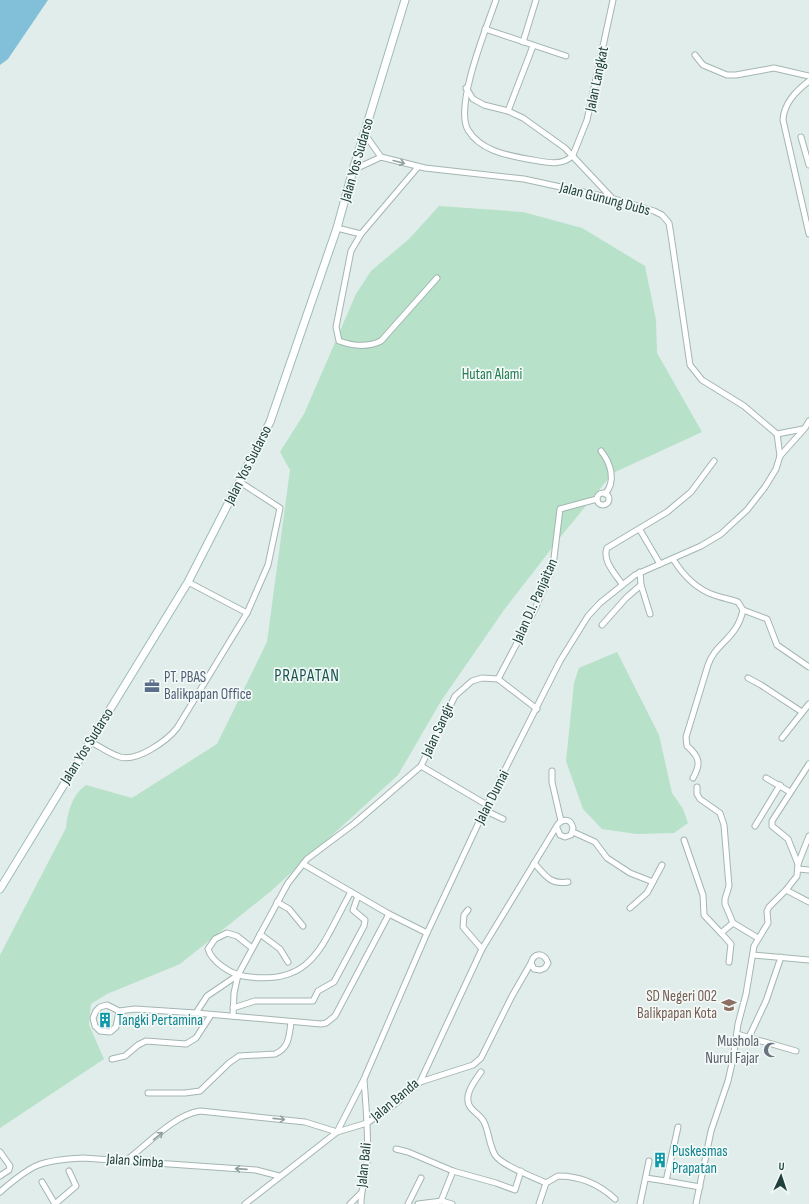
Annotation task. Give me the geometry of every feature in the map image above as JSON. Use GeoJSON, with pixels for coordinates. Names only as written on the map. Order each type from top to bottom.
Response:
{"type":"FeatureCollection","features":[{"type":"Feature","properties":{"kind":"main road","name":"Jalan Yos Sudarso"},"geometry":{"type":"LineString","coordinates":[[0,889],[89,741],[188,582],[270,422],[337,228],[364,133],[406,0]]}},
{"type":"Feature","properties":{"kind":"street"},"geometry":{"type":"LineString","coordinates":[[496,0],[466,88],[465,119],[467,129],[486,147],[501,154],[558,163],[569,160],[573,156]]}},
{"type":"Feature","properties":{"kind":"street"},"geometry":{"type":"LineString","coordinates":[[523,42],[536,0]]}},
{"type":"Feature","properties":{"kind":"street","name":"Jalan Langkat"},"geometry":{"type":"LineString","coordinates":[[573,156],[587,120],[614,0]]}},
{"type":"Feature","properties":{"kind":"street"},"geometry":{"type":"LineString","coordinates":[[486,29],[566,56]]}},
{"type":"Feature","properties":{"kind":"street"},"geometry":{"type":"LineString","coordinates":[[508,111],[533,46]]}},
{"type":"Feature","properties":{"kind":"street"},"geometry":{"type":"LineString","coordinates":[[695,55],[703,65],[727,74],[736,75],[774,68],[809,76]]}},
{"type":"Feature","properties":{"kind":"street"},"geometry":{"type":"LineString","coordinates":[[809,81],[793,96],[788,103],[784,112],[783,120],[800,187],[809,234]]}},
{"type":"Feature","properties":{"kind":"street"},"geometry":{"type":"LineString","coordinates":[[466,88],[473,99],[484,105],[508,111],[523,118],[573,156],[611,198]]}},
{"type":"Feature","properties":{"kind":"street"},"geometry":{"type":"LineString","coordinates":[[353,170],[381,157],[364,133]]}},
{"type":"Feature","properties":{"kind":"street"},"geometry":{"type":"LineString","coordinates":[[801,137],[809,165]]}},
{"type":"Feature","properties":{"kind":"street","name":"Jalan Gunung Dubs"},"geometry":{"type":"LineString","coordinates":[[381,157],[418,167],[524,179],[611,198],[654,211],[668,223],[690,365],[702,380],[744,406],[777,434]]}},
{"type":"Feature","properties":{"kind":"street"},"geometry":{"type":"LineString","coordinates":[[418,167],[361,234],[351,251],[347,261],[336,327],[339,340],[363,346],[372,345],[381,341],[437,278]]}},
{"type":"Feature","properties":{"kind":"street"},"geometry":{"type":"LineString","coordinates":[[337,228],[361,234]]}},
{"type":"Feature","properties":{"kind":"street"},"geometry":{"type":"LineString","coordinates":[[780,456],[805,428],[809,421]]}},
{"type":"Feature","properties":{"kind":"street"},"geometry":{"type":"LineString","coordinates":[[780,456],[777,434],[805,428]]}},
{"type":"Feature","properties":{"kind":"street"},"geometry":{"type":"LineString","coordinates":[[601,451],[611,467],[610,486],[605,494],[600,494],[597,500],[600,505],[607,504],[609,499],[605,494]]}},
{"type":"Feature","properties":{"kind":"street","name":"Jalan Dumai"},"geometry":{"type":"LineString","coordinates":[[337,1132],[364,1079],[427,933],[484,810],[537,709],[560,661],[582,625],[600,603],[622,584],[640,572],[673,559],[721,534],[746,510],[765,487],[776,469],[780,456]]}},
{"type":"Feature","properties":{"kind":"street"},"geometry":{"type":"LineString","coordinates":[[622,584],[606,559],[604,553],[607,548],[640,530],[668,512],[691,492],[714,461]]}},
{"type":"Feature","properties":{"kind":"street"},"geometry":{"type":"LineString","coordinates":[[89,741],[119,757],[130,758],[169,738],[177,728],[247,613],[268,565],[280,508],[240,482]]}},
{"type":"Feature","properties":{"kind":"street","name":"Jalan D.I. Panjaitan"},"geometry":{"type":"LineString","coordinates":[[498,679],[535,609],[554,566],[560,509],[597,500]]}},
{"type":"Feature","properties":{"kind":"street"},"geometry":{"type":"LineString","coordinates":[[640,530],[660,564]]}},
{"type":"Feature","properties":{"kind":"street"},"geometry":{"type":"LineString","coordinates":[[673,559],[680,571],[697,586],[714,595],[738,602],[743,610],[766,619],[778,645],[809,667]]}},
{"type":"Feature","properties":{"kind":"street"},"geometry":{"type":"LineString","coordinates":[[640,572],[641,585],[650,614]]}},
{"type":"Feature","properties":{"kind":"street"},"geometry":{"type":"LineString","coordinates":[[188,582],[247,613]]}},
{"type":"Feature","properties":{"kind":"street"},"geometry":{"type":"LineString","coordinates":[[602,625],[626,598],[641,585]]}},
{"type":"Feature","properties":{"kind":"street"},"geometry":{"type":"LineString","coordinates":[[693,778],[699,761],[697,756],[687,746],[686,737],[708,665],[713,654],[736,629],[743,610]]}},
{"type":"Feature","properties":{"kind":"street","name":"Jalan Sangir"},"geometry":{"type":"LineString","coordinates":[[233,1016],[234,993],[238,975],[277,902],[288,883],[302,864],[421,766],[455,696],[472,681],[482,678],[498,679]]}},
{"type":"Feature","properties":{"kind":"street"},"geometry":{"type":"LineString","coordinates":[[748,678],[802,712]]}},
{"type":"Feature","properties":{"kind":"street"},"geometry":{"type":"LineString","coordinates":[[498,679],[537,709]]}},
{"type":"Feature","properties":{"kind":"street"},"geometry":{"type":"LineString","coordinates":[[782,738],[809,704]]}},
{"type":"Feature","properties":{"kind":"street"},"geometry":{"type":"LineString","coordinates":[[798,867],[788,839],[772,826],[775,816],[809,764]]}},
{"type":"Feature","properties":{"kind":"street","name":"Jalan Sangir"},"geometry":{"type":"LineString","coordinates":[[421,766],[487,805]]}},
{"type":"Feature","properties":{"kind":"street"},"geometry":{"type":"LineString","coordinates":[[552,771],[552,782],[561,822]]}},
{"type":"Feature","properties":{"kind":"street"},"geometry":{"type":"LineString","coordinates":[[766,778],[790,792]]}},
{"type":"Feature","properties":{"kind":"street"},"geometry":{"type":"LineString","coordinates":[[755,826],[780,785]]}},
{"type":"Feature","properties":{"kind":"street"},"geometry":{"type":"LineString","coordinates":[[697,787],[697,794],[700,799],[720,812],[724,825],[729,886],[725,899],[733,923],[758,938]]}},
{"type":"Feature","properties":{"kind":"street"},"geometry":{"type":"LineString","coordinates":[[484,810],[503,819]]}},
{"type":"Feature","properties":{"kind":"street"},"geometry":{"type":"LineString","coordinates":[[565,820],[573,825],[573,832],[568,836],[562,837],[556,828],[565,820]]}},
{"type":"Feature","properties":{"kind":"street","name":"Jalan Banda"},"geometry":{"type":"LineString","coordinates":[[337,1132],[367,1123],[395,1104],[420,1082],[482,949],[556,828]]}},
{"type":"Feature","properties":{"kind":"street"},"geometry":{"type":"LineString","coordinates":[[573,832],[595,842],[607,858],[630,873],[653,882]]}},
{"type":"Feature","properties":{"kind":"street"},"geometry":{"type":"LineString","coordinates":[[696,1204],[711,1131],[728,1081],[746,994],[754,946],[768,923],[767,911],[769,907],[786,890],[797,876],[798,867],[809,836]]}},
{"type":"Feature","properties":{"kind":"street"},"geometry":{"type":"LineString","coordinates":[[684,840],[703,895],[704,915],[732,944],[729,962]]}},
{"type":"Feature","properties":{"kind":"street"},"geometry":{"type":"LineString","coordinates":[[534,863],[548,880],[559,883],[568,882]]}},
{"type":"Feature","properties":{"kind":"street"},"geometry":{"type":"LineString","coordinates":[[302,864],[389,914],[427,933]]}},
{"type":"Feature","properties":{"kind":"street"},"geometry":{"type":"LineString","coordinates":[[630,908],[642,898],[662,865]]}},
{"type":"Feature","properties":{"kind":"street"},"geometry":{"type":"LineString","coordinates":[[798,867],[809,870]]}},
{"type":"Feature","properties":{"kind":"street"},"geometry":{"type":"LineString","coordinates":[[786,890],[809,902]]}},
{"type":"Feature","properties":{"kind":"street"},"geometry":{"type":"LineString","coordinates":[[252,948],[238,936],[227,933],[215,939],[209,947],[209,952],[217,962],[238,975],[258,978],[282,976],[304,968],[317,953],[351,892]]}},
{"type":"Feature","properties":{"kind":"street"},"geometry":{"type":"LineString","coordinates":[[233,1008],[255,1001],[313,1001],[318,991],[334,982],[364,926],[365,920],[352,910],[358,896]]}},
{"type":"Feature","properties":{"kind":"street"},"geometry":{"type":"LineString","coordinates":[[277,902],[289,910],[303,926]]}},
{"type":"Feature","properties":{"kind":"street"},"geometry":{"type":"LineString","coordinates":[[468,910],[464,915],[463,927],[482,949]]}},
{"type":"Feature","properties":{"kind":"street"},"geometry":{"type":"LineString","coordinates":[[119,1011],[116,1027],[110,1032],[100,1031],[94,1026],[93,1018],[96,1011],[100,1007],[106,1005],[119,1011],[135,1009],[291,1022],[326,1023],[335,1016],[389,914]]}},
{"type":"Feature","properties":{"kind":"street"},"geometry":{"type":"LineString","coordinates":[[721,933],[733,923]]}},
{"type":"Feature","properties":{"kind":"street"},"geometry":{"type":"LineString","coordinates":[[260,934],[280,949],[288,962]]}},
{"type":"Feature","properties":{"kind":"street"},"geometry":{"type":"LineString","coordinates":[[753,955],[809,960]]}},
{"type":"Feature","properties":{"kind":"street"},"geometry":{"type":"LineString","coordinates":[[749,1037],[768,997],[781,957]]}},
{"type":"Feature","properties":{"kind":"street"},"geometry":{"type":"LineString","coordinates":[[420,1082],[473,1065],[481,1058],[512,996],[531,964]]}},
{"type":"Feature","properties":{"kind":"street","name":"Jalan Sangir"},"geometry":{"type":"LineString","coordinates":[[196,1013],[207,996],[238,975]]}},
{"type":"Feature","properties":{"kind":"street"},"geometry":{"type":"LineString","coordinates":[[112,1059],[125,1056],[138,1045],[146,1041],[186,1044],[196,1038],[211,1015]]}},
{"type":"Feature","properties":{"kind":"street"},"geometry":{"type":"LineString","coordinates":[[148,1093],[184,1093],[200,1091],[229,1063],[239,1056],[275,1054],[280,1052],[287,1044],[291,1022]]}},
{"type":"Feature","properties":{"kind":"street"},"geometry":{"type":"LineString","coordinates":[[737,1034],[796,1051]]}},
{"type":"Feature","properties":{"kind":"street"},"geometry":{"type":"LineString","coordinates":[[481,1072],[471,1086],[468,1097],[470,1107],[484,1121],[495,1155],[500,1160],[546,1183]]}},
{"type":"Feature","properties":{"kind":"street","name":"Jalan Bali"},"geometry":{"type":"LineString","coordinates":[[361,1204],[361,1193],[365,1183],[367,1160],[367,1123],[364,1079]]}},
{"type":"Feature","properties":{"kind":"street"},"geometry":{"type":"LineString","coordinates":[[127,1160],[180,1118],[200,1111],[305,1122],[337,1132]]}},
{"type":"Feature","properties":{"kind":"street"},"geometry":{"type":"LineString","coordinates":[[666,1181],[678,1126]]}},
{"type":"Feature","properties":{"kind":"street"},"geometry":{"type":"LineString","coordinates":[[245,1204],[337,1132]]}},
{"type":"Feature","properties":{"kind":"street"},"geometry":{"type":"LineString","coordinates":[[396,1149],[453,1171],[496,1182],[515,1190],[521,1171]]}},
{"type":"Feature","properties":{"kind":"street"},"geometry":{"type":"LineString","coordinates":[[0,1152],[10,1166],[8,1170],[0,1176]]}},
{"type":"Feature","properties":{"kind":"street","name":"Jalan Simba"},"geometry":{"type":"LineString","coordinates":[[0,1192],[26,1171],[41,1162],[57,1159],[83,1158],[127,1160],[256,1170],[279,1176]]}},
{"type":"Feature","properties":{"kind":"street"},"geometry":{"type":"LineString","coordinates":[[640,1204],[649,1161]]}},
{"type":"Feature","properties":{"kind":"street"},"geometry":{"type":"LineString","coordinates":[[42,1182],[55,1204],[76,1186],[68,1171]]}},
{"type":"Feature","properties":{"kind":"street"},"geometry":{"type":"LineString","coordinates":[[441,1201],[453,1171]]}},
{"type":"Feature","properties":{"kind":"street"},"geometry":{"type":"LineString","coordinates":[[539,1204],[546,1183],[558,1176],[593,1183],[605,1190],[614,1198]]}},
{"type":"Feature","properties":{"kind":"street"},"geometry":{"type":"LineString","coordinates":[[408,1204],[422,1178]]}},
{"type":"Feature","properties":{"kind":"street"},"geometry":{"type":"LineString","coordinates":[[646,1178],[700,1188]]}},
{"type":"Feature","properties":{"kind":"street"},"geometry":{"type":"LineString","coordinates":[[350,1204],[361,1193]]}},
{"type":"Feature","properties":{"kind":"street"},"geometry":{"type":"LineString","coordinates":[[418,1204],[441,1201],[452,1204]]}},
{"type":"Feature","properties":{"kind":"green space","name":"Hutan Alami"},"geometry":{"type":"Polygon","coordinates":[[[439,206],[523,212],[582,228],[645,266],[656,320],[657,353],[702,432],[613,473],[562,535],[504,610],[441,701],[398,775],[271,891],[180,964],[107,994],[91,1004],[89,1025],[104,1059],[0,1128],[0,955],[66,828],[68,816],[74,799],[86,785],[132,798],[217,744],[267,642],[290,470],[280,452],[304,414],[356,294],[371,271],[409,239],[439,206]]]}},
{"type":"Feature","properties":{"kind":"green space"},"geometry":{"type":"Polygon","coordinates":[[[617,652],[659,735],[672,793],[683,809],[688,823],[674,833],[637,834],[602,829],[583,809],[566,761],[574,683],[579,668],[617,652]]]}},
{"type":"Feature","properties":{"kind":"water"},"geometry":{"type":"Polygon","coordinates":[[[0,0],[48,0],[8,59],[0,65],[0,0]]]}},
{"type":"Feature","properties":{"kind":"place","name":"PT. PBAS Balikpapan Office"},"geometry":{"type":"Point","coordinates":[152,686]}},
{"type":"Feature","properties":{"kind":"place","name":"SD Negeri 002 Balikpapan Kota"},"geometry":{"type":"Point","coordinates":[729,1005]}},
{"type":"Feature","properties":{"kind":"place","name":"Tangki Pertamina"},"geometry":{"type":"Point","coordinates":[105,1020]}},
{"type":"Feature","properties":{"kind":"place","name":"Mushola Nurul Fajar"},"geometry":{"type":"Point","coordinates":[771,1050]}},
{"type":"Feature","properties":{"kind":"place","name":"Puskesmas Prapatan"},"geometry":{"type":"Point","coordinates":[660,1160]}},
{"type":"Feature","properties":{"kind":"district","name":"PRAPATAN"},"geometry":{"type":"Point","coordinates":[307,676]}}]}
